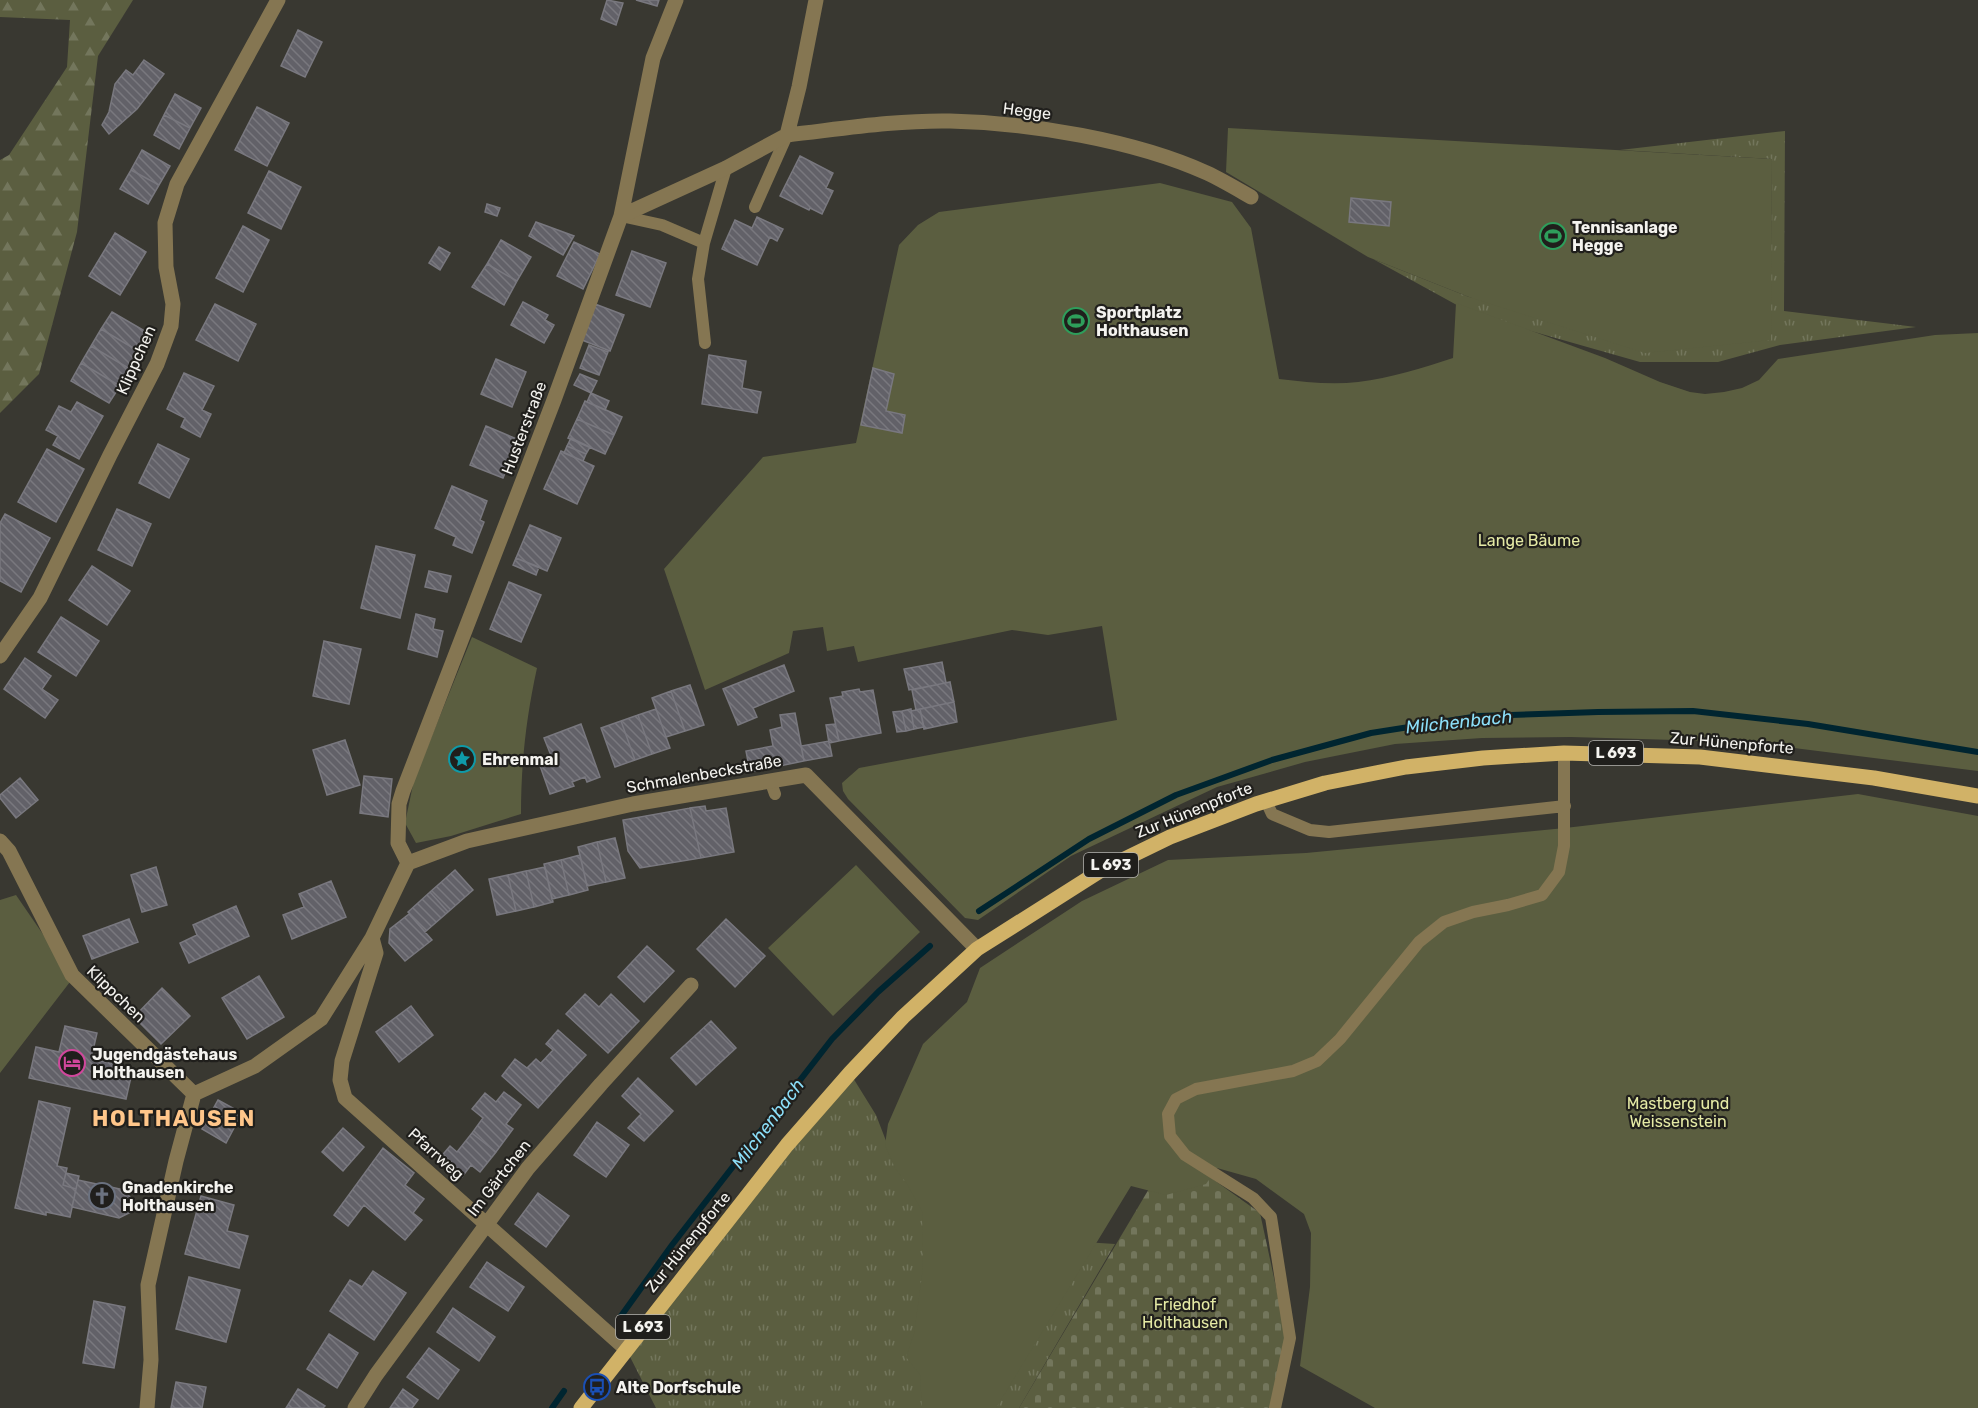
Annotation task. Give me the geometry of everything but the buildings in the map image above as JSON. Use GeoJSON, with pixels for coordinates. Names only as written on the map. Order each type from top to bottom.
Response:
{"type":"FeatureCollection","features":[{"type":"Feature","properties":{"kind":"main road","name":"Zur Hünenpforte"},"geometry":{"type":"LineString","coordinates":[[581,1408],[788,1144],[903,1017],[977,949],[1100,871],[1170,837],[1269,808],[1325,783],[1406,767],[1483,758],[1564,753],[1701,757],[1874,778],[1978,796]]}},
{"type":"Feature","properties":{"kind":"street","name":"Klippchen"},"geometry":{"type":"LineString","coordinates":[[0,656],[40,598],[157,364],[171,326],[173,304],[166,267],[165,223],[177,184],[278,0]]}},
{"type":"Feature","properties":{"kind":"street","name":"Husterstraße"},"geometry":{"type":"LineString","coordinates":[[408,863],[398,843],[399,804],[403,791],[550,411],[621,216],[653,58],[676,0]]}},
{"type":"Feature","properties":{"kind":"street"},"geometry":{"type":"LineString","coordinates":[[787,135],[816,0]]}},
{"type":"Feature","properties":{"kind":"street","name":"Hegge"},"geometry":{"type":"LineString","coordinates":[[621,216],[726,168],[787,135],[897,123],[950,121],[1024,126],[1133,146],[1207,173],[1251,197]]}},
{"type":"Feature","properties":{"kind":"street","name":"Schmalenbeckstraße"},"geometry":{"type":"LineString","coordinates":[[408,863],[467,841],[633,804],[773,787],[806,775],[977,949]]}},
{"type":"Feature","properties":{"kind":"street","name":"Klippchen"},"geometry":{"type":"LineString","coordinates":[[0,841],[9,850],[72,975],[194,1094]]}},
{"type":"Feature","properties":{"kind":"street"},"geometry":{"type":"LineString","coordinates":[[147,1408],[151,1360],[148,1285],[176,1161],[194,1094],[255,1066],[321,1019],[372,938],[408,863]]}},
{"type":"Feature","properties":{"kind":"street","name":"Pfarrweg"},"geometry":{"type":"LineString","coordinates":[[372,938],[375,953],[371,972],[342,1061],[340,1080],[345,1098],[626,1348]]}},
{"type":"Feature","properties":{"kind":"street","name":"Im Gärtchen"},"geometry":{"type":"LineString","coordinates":[[355,1408],[375,1375],[528,1168],[691,985]]}},
{"type":"Feature","properties":{"kind":"lane"},"geometry":{"type":"LineString","coordinates":[[755,207],[787,135]]}},
{"type":"Feature","properties":{"kind":"lane"},"geometry":{"type":"LineString","coordinates":[[705,343],[698,279],[704,243],[726,168]]}},
{"type":"Feature","properties":{"kind":"lane"},"geometry":{"type":"LineString","coordinates":[[621,216],[662,225],[704,243]]}},
{"type":"Feature","properties":{"kind":"lane"},"geometry":{"type":"LineString","coordinates":[[1275,1408],[1290,1338],[1271,1217],[1253,1198],[1185,1155],[1170,1136],[1168,1114],[1176,1099],[1196,1089],[1293,1071],[1317,1061],[1340,1039],[1419,942],[1444,922],[1473,912],[1542,896],[1559,872],[1564,846],[1564,753]]}},
{"type":"Feature","properties":{"kind":"lane"},"geometry":{"type":"LineString","coordinates":[[1269,808],[1310,830],[1329,832],[1565,806]]}},
{"type":"Feature","properties":{"kind":"green space"},"geometry":{"type":"Polygon","coordinates":[[[0,0],[133,0],[98,56],[77,232],[39,374],[0,413],[0,160],[9,155],[67,67],[70,20],[0,17],[0,0]]]}},
{"type":"Feature","properties":{"kind":"green space","name":"Tennisanlage Hegge"},"geometry":{"type":"Polygon","coordinates":[[[1228,128],[1772,159],[1771,340],[1645,353],[1469,297],[1368,257],[1226,172],[1228,128]]]}},
{"type":"Feature","properties":{"kind":"green space"},"geometry":{"type":"Polygon","coordinates":[[[1785,131],[1784,311],[1916,327],[1780,345],[1718,362],[1640,362],[1475,315],[1373,259],[1469,297],[1770,340],[1772,159],[1620,150],[1785,131]]]}},
{"type":"Feature","properties":{"kind":"green space","name":"Lange Bäume"},"geometry":{"type":"Polygon","coordinates":[[[1160,183],[1232,202],[1251,228],[1279,379],[1328,383],[1358,382],[1418,369],[1453,358],[1456,303],[1605,358],[1660,382],[1690,392],[1705,394],[1742,388],[1759,380],[1778,359],[1935,335],[1978,333],[1978,771],[1745,742],[1571,737],[1482,738],[1395,744],[1305,762],[1217,787],[1071,856],[978,920],[965,918],[848,799],[843,791],[842,783],[859,768],[1117,720],[1102,626],[1048,635],[1012,630],[858,662],[854,646],[827,651],[823,627],[793,631],[789,653],[705,690],[664,569],[763,457],[856,443],[899,245],[918,225],[939,212],[1160,183]]]}},
{"type":"Feature","properties":{"kind":"green space"},"geometry":{"type":"Polygon","coordinates":[[[472,637],[537,668],[525,741],[521,814],[451,836],[416,843],[405,823],[414,780],[472,637]]]}},
{"type":"Feature","properties":{"kind":"green space","name":"Mastberg und Weissenstein"},"geometry":{"type":"Polygon","coordinates":[[[1858,794],[1978,816],[1978,1408],[1375,1408],[1300,1366],[1310,1287],[1311,1233],[1304,1214],[1256,1179],[1217,1168],[1206,1184],[1166,1195],[1131,1186],[996,1408],[922,1408],[920,1375],[906,1357],[914,1334],[923,1268],[922,1211],[895,1168],[885,1145],[888,1124],[923,1044],[967,1002],[980,968],[1082,901],[1168,860],[1306,853],[1565,828],[1858,794]]]}},
{"type":"Feature","properties":{"kind":"green space"},"geometry":{"type":"Polygon","coordinates":[[[856,865],[920,932],[833,1016],[768,948],[856,865]]]}},
{"type":"Feature","properties":{"kind":"green space"},"geometry":{"type":"Polygon","coordinates":[[[16,895],[73,978],[0,1073],[0,900],[16,895]]]}},
{"type":"Feature","properties":{"kind":"green space"},"geometry":{"type":"Polygon","coordinates":[[[850,1073],[876,1115],[888,1146],[1068,1241],[1115,1244],[1019,1408],[656,1408],[626,1349],[850,1073]]]}},
{"type":"Feature","properties":{"kind":"green space","name":"Friedhof Holthausen"},"geometry":{"type":"Polygon","coordinates":[[[1172,1150],[1260,1213],[1287,1338],[1272,1408],[1019,1408],[1172,1150]]]}},
{"type":"Feature","properties":{"kind":"waterway","name":"Milchenbach"},"geometry":{"type":"LineString","coordinates":[[979,911],[1089,839],[1176,795],[1272,760],[1371,733],[1479,716],[1693,711],[1808,724],[1978,752]]}},
{"type":"Feature","properties":{"kind":"waterway","name":"Milchenbach"},"geometry":{"type":"LineString","coordinates":[[621,1316],[672,1245],[832,1039],[878,992],[930,946]]}},
{"type":"Feature","properties":{"kind":"waterway","name":"Milchenbach"},"geometry":{"type":"LineString","coordinates":[[552,1408],[564,1391]]}},
{"type":"Feature","properties":{"kind":"place","name":"Tennisanlage Hegge"},"geometry":{"type":"Point","coordinates":[1553,236]}},
{"type":"Feature","properties":{"kind":"place","name":"Sportplatz Holthausen"},"geometry":{"type":"Point","coordinates":[1076,321]}},
{"type":"Feature","properties":{"kind":"place","name":"Ehrenmal"},"geometry":{"type":"Point","coordinates":[462,759]}},
{"type":"Feature","properties":{"kind":"place","name":"Jugendgästehaus Holthausen"},"geometry":{"type":"Point","coordinates":[72,1063]}},
{"type":"Feature","properties":{"kind":"place","name":"Gnadenkirche Holthausen"},"geometry":{"type":"Point","coordinates":[102,1196]}},
{"type":"Feature","properties":{"kind":"place","name":"Alte Dorfschule"},"geometry":{"type":"Point","coordinates":[597,1387]}},
{"type":"Feature","properties":{"kind":"district","name":"HOLTHAUSEN"},"geometry":{"type":"Point","coordinates":[174,1118]}}]}
